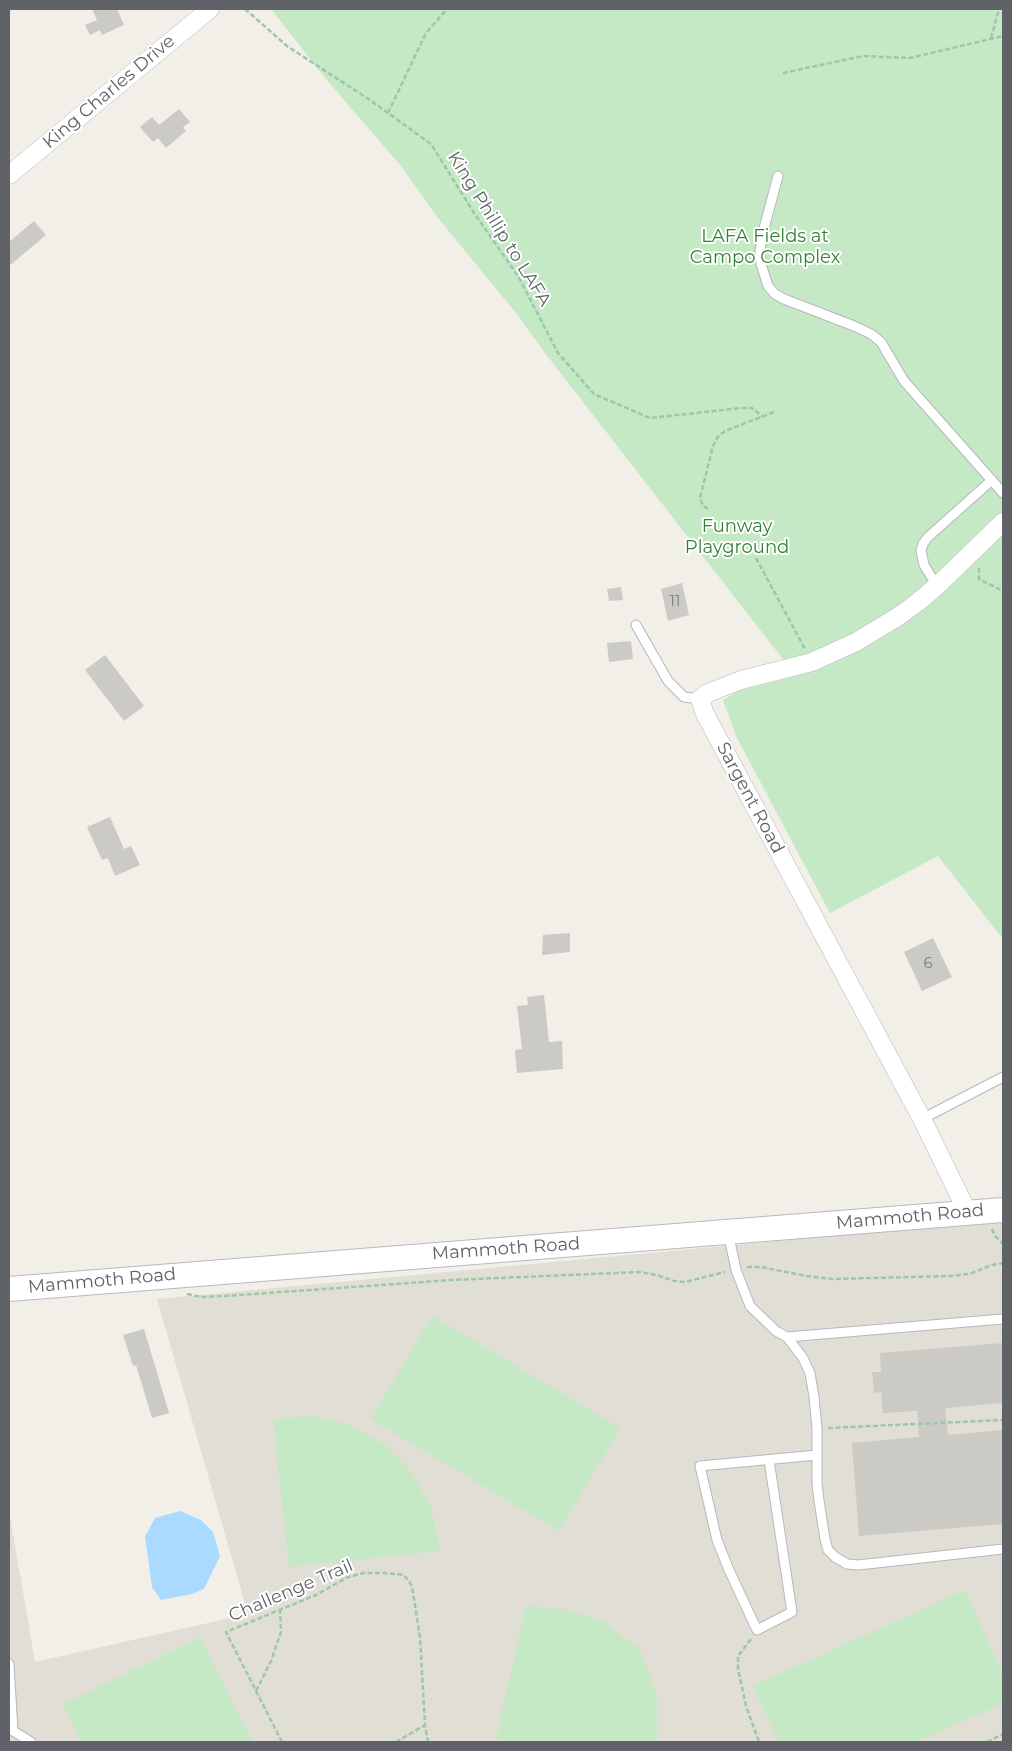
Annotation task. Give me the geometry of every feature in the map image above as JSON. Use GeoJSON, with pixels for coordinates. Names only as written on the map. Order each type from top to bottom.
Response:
{"type":"FeatureCollection","features":[{"type":"Feature","properties":{"kind":"main road","name":"Mammoth Road"},"geometry":{"type":"LineString","coordinates":[[9,1289],[968,1213],[997,1218]]}},
{"type":"Feature","properties":{"kind":"street","name":"King Charles Drive"},"geometry":{"type":"LineString","coordinates":[[9,175],[210,9]]}},
{"type":"Feature","properties":{"kind":"street"},"geometry":{"type":"LineString","coordinates":[[700,699],[708,693],[740,680],[812,662],[856,642],[906,612],[937,586],[1003,522]]}},
{"type":"Feature","properties":{"kind":"street","name":"Sargent Road"},"geometry":{"type":"LineString","coordinates":[[700,699],[705,714],[922,1119],[968,1213]]}},
{"type":"Feature","properties":{"kind":"lane"},"geometry":{"type":"LineString","coordinates":[[778,176],[761,244],[761,264],[768,286],[775,294],[784,299],[854,326],[871,334],[881,342],[904,381],[1003,493]]}},
{"type":"Feature","properties":{"kind":"lane"},"geometry":{"type":"LineString","coordinates":[[937,586],[924,565],[920,550],[923,544],[927,538],[992,480]]}},
{"type":"Feature","properties":{"kind":"lane"},"geometry":{"type":"LineString","coordinates":[[636,625],[668,682],[684,697],[700,699]]}},
{"type":"Feature","properties":{"kind":"lane"},"geometry":{"type":"LineString","coordinates":[[922,1119],[1003,1077]]}},
{"type":"Feature","properties":{"kind":"lane"},"geometry":{"type":"LineString","coordinates":[[728,1232],[736,1270],[750,1306],[776,1330],[787,1336],[810,1373],[817,1429],[818,1501],[828,1550],[840,1562],[858,1565],[1003,1549]]}},
{"type":"Feature","properties":{"kind":"lane"},"geometry":{"type":"LineString","coordinates":[[787,1336],[1003,1319]]}},
{"type":"Feature","properties":{"kind":"lane"},"geometry":{"type":"LineString","coordinates":[[769,1460],[792,1612],[757,1630],[717,1540],[700,1466],[817,1455]]}},
{"type":"Feature","properties":{"kind":"lane"},"geometry":{"type":"LineString","coordinates":[[9,1664],[11,1732],[31,1742]]}},
{"type":"Feature","properties":{"kind":"path","name":"King Phillip to LAFA"},"geometry":{"type":"LineString","coordinates":[[245,9],[287,46],[431,144],[474,213],[518,276],[558,353],[594,394],[650,418],[741,408],[752,408],[763,417]]}},
{"type":"Feature","properties":{"kind":"path"},"geometry":{"type":"LineString","coordinates":[[388,113],[426,33],[447,9]]}},
{"type":"Feature","properties":{"kind":"path"},"geometry":{"type":"LineString","coordinates":[[991,38],[999,9]]}},
{"type":"Feature","properties":{"kind":"path"},"geometry":{"type":"LineString","coordinates":[[783,73],[863,56],[910,58],[1003,36]]}},
{"type":"Feature","properties":{"kind":"path"},"geometry":{"type":"LineString","coordinates":[[708,509],[703,506],[700,498],[713,446],[717,438],[730,429],[774,412]]}},
{"type":"Feature","properties":{"kind":"path"},"geometry":{"type":"LineString","coordinates":[[975,548],[980,570],[979,579],[1003,591]]}},
{"type":"Feature","properties":{"kind":"path"},"geometry":{"type":"LineString","coordinates":[[756,558],[812,662]]}},
{"type":"Feature","properties":{"kind":"path"},"geometry":{"type":"LineString","coordinates":[[997,1218],[995,1236],[1003,1244]]}},
{"type":"Feature","properties":{"kind":"path"},"geometry":{"type":"LineString","coordinates":[[747,1268],[761,1267],[833,1279],[950,1276],[969,1274],[1003,1263]]}},
{"type":"Feature","properties":{"kind":"path"},"geometry":{"type":"LineString","coordinates":[[182,1292],[201,1297],[225,1296],[452,1280],[638,1272],[685,1282],[725,1272]]}},
{"type":"Feature","properties":{"kind":"path"},"geometry":{"type":"LineString","coordinates":[[817,1429],[1003,1420]]}},
{"type":"Feature","properties":{"kind":"path","name":"Challenge Trail"},"geometry":{"type":"LineString","coordinates":[[256,1691],[226,1632],[316,1596],[346,1578],[363,1573],[404,1575],[412,1586],[415,1602],[420,1637],[425,1725],[428,1742]]}},
{"type":"Feature","properties":{"kind":"path"},"geometry":{"type":"LineString","coordinates":[[280,1611],[281,1632],[271,1661],[256,1691],[282,1742]]}},
{"type":"Feature","properties":{"kind":"path"},"geometry":{"type":"LineString","coordinates":[[757,1630],[738,1656],[738,1669],[746,1706],[759,1742]]}},
{"type":"Feature","properties":{"kind":"path"},"geometry":{"type":"LineString","coordinates":[[396,1742],[425,1725]]}},
{"type":"Feature","properties":{"kind":"path"},"geometry":{"type":"LineString","coordinates":[[987,1742],[1003,1734]]}},
{"type":"Feature","properties":{"kind":"shaded area"},"geometry":{"type":"Polygon","coordinates":[[[1003,1220],[1003,1742],[9,1742],[9,1511],[35,1662],[248,1614],[157,1299],[1003,1220]]]}},
{"type":"Feature","properties":{"kind":"green space","name":"LAFA Fields at Campo Complex"},"geometry":{"type":"Polygon","coordinates":[[[271,9],[1003,9],[1003,939],[938,856],[830,913],[737,738],[723,700],[738,691],[800,675],[782,658],[548,357],[516,313],[438,218],[401,166],[325,78],[271,9]]]}},
{"type":"Feature","properties":{"kind":"green space"},"geometry":{"type":"Polygon","coordinates":[[[432,1316],[620,1428],[559,1531],[371,1419],[432,1316]]]}},
{"type":"Feature","properties":{"kind":"green space"},"geometry":{"type":"Polygon","coordinates":[[[311,1416],[348,1424],[384,1444],[411,1472],[431,1507],[440,1551],[289,1567],[273,1419],[311,1416]]]}},
{"type":"Feature","properties":{"kind":"green space"},"geometry":{"type":"Polygon","coordinates":[[[965,1590],[1003,1675],[1003,1703],[916,1742],[779,1742],[753,1686],[965,1590]]]}},
{"type":"Feature","properties":{"kind":"green space"},"geometry":{"type":"Polygon","coordinates":[[[526,1606],[565,1609],[604,1622],[640,1650],[657,1694],[656,1742],[515,1742],[496,1738],[526,1606]]]}},
{"type":"Feature","properties":{"kind":"green space"},"geometry":{"type":"Polygon","coordinates":[[[200,1637],[252,1742],[81,1742],[63,1705],[200,1637]]]}},
{"type":"Feature","properties":{"kind":"water"},"geometry":{"type":"Polygon","coordinates":[[[180,1511],[201,1520],[213,1532],[220,1556],[204,1589],[192,1594],[161,1600],[152,1587],[145,1537],[155,1518],[180,1511]]]}},
{"type":"Feature","properties":{"kind":"building"},"geometry":{"type":"Polygon","coordinates":[[[92,9],[117,9],[124,25],[102,35],[100,30],[90,35],[85,25],[97,20],[92,9]]]}},
{"type":"Feature","properties":{"kind":"building"},"geometry":{"type":"Polygon","coordinates":[[[179,109],[190,122],[183,127],[186,131],[166,148],[158,138],[153,142],[140,127],[152,117],[159,125],[179,109]]]}},
{"type":"Feature","properties":{"kind":"building"},"geometry":{"type":"Polygon","coordinates":[[[34,221],[46,235],[9,266],[9,242],[34,221]]]}},
{"type":"Feature","properties":{"kind":"building"},"geometry":{"type":"Polygon","coordinates":[[[682,583],[689,615],[668,621],[661,589],[682,583]]]}},
{"type":"Feature","properties":{"kind":"building"},"geometry":{"type":"Polygon","coordinates":[[[621,587],[623,600],[609,601],[607,589],[621,587]]]}},
{"type":"Feature","properties":{"kind":"building"},"geometry":{"type":"Polygon","coordinates":[[[631,641],[633,659],[609,662],[607,643],[631,641]]]}},
{"type":"Feature","properties":{"kind":"building"},"geometry":{"type":"Polygon","coordinates":[[[105,655],[144,706],[124,721],[85,670],[105,655]]]}},
{"type":"Feature","properties":{"kind":"building"},"geometry":{"type":"Polygon","coordinates":[[[110,817],[124,849],[131,846],[140,865],[115,876],[108,858],[102,860],[87,827],[110,817]]]}},
{"type":"Feature","properties":{"kind":"building"},"geometry":{"type":"Polygon","coordinates":[[[570,933],[570,952],[542,955],[543,935],[570,933]]]}},
{"type":"Feature","properties":{"kind":"building"},"geometry":{"type":"Polygon","coordinates":[[[933,938],[952,977],[922,991],[904,952],[933,938]]]}},
{"type":"Feature","properties":{"kind":"building"},"geometry":{"type":"Polygon","coordinates":[[[544,995],[549,1042],[562,1041],[563,1069],[517,1073],[515,1050],[522,1049],[517,1006],[528,1005],[527,997],[544,995]]]}},
{"type":"Feature","properties":{"kind":"building"},"geometry":{"type":"Polygon","coordinates":[[[144,1329],[169,1413],[152,1418],[136,1365],[133,1366],[123,1335],[144,1329]]]}},
{"type":"Feature","properties":{"kind":"building"},"geometry":{"type":"Polygon","coordinates":[[[1003,1343],[1003,1403],[945,1408],[948,1435],[1003,1430],[1003,1524],[859,1536],[852,1443],[919,1437],[917,1411],[883,1413],[881,1392],[874,1393],[872,1372],[881,1372],[880,1353],[1003,1343]]]}},
{"type":"Feature","properties":{"kind":"park label","name":"Funway Playground"},"geometry":{"type":"Point","coordinates":[737,537]}}]}
